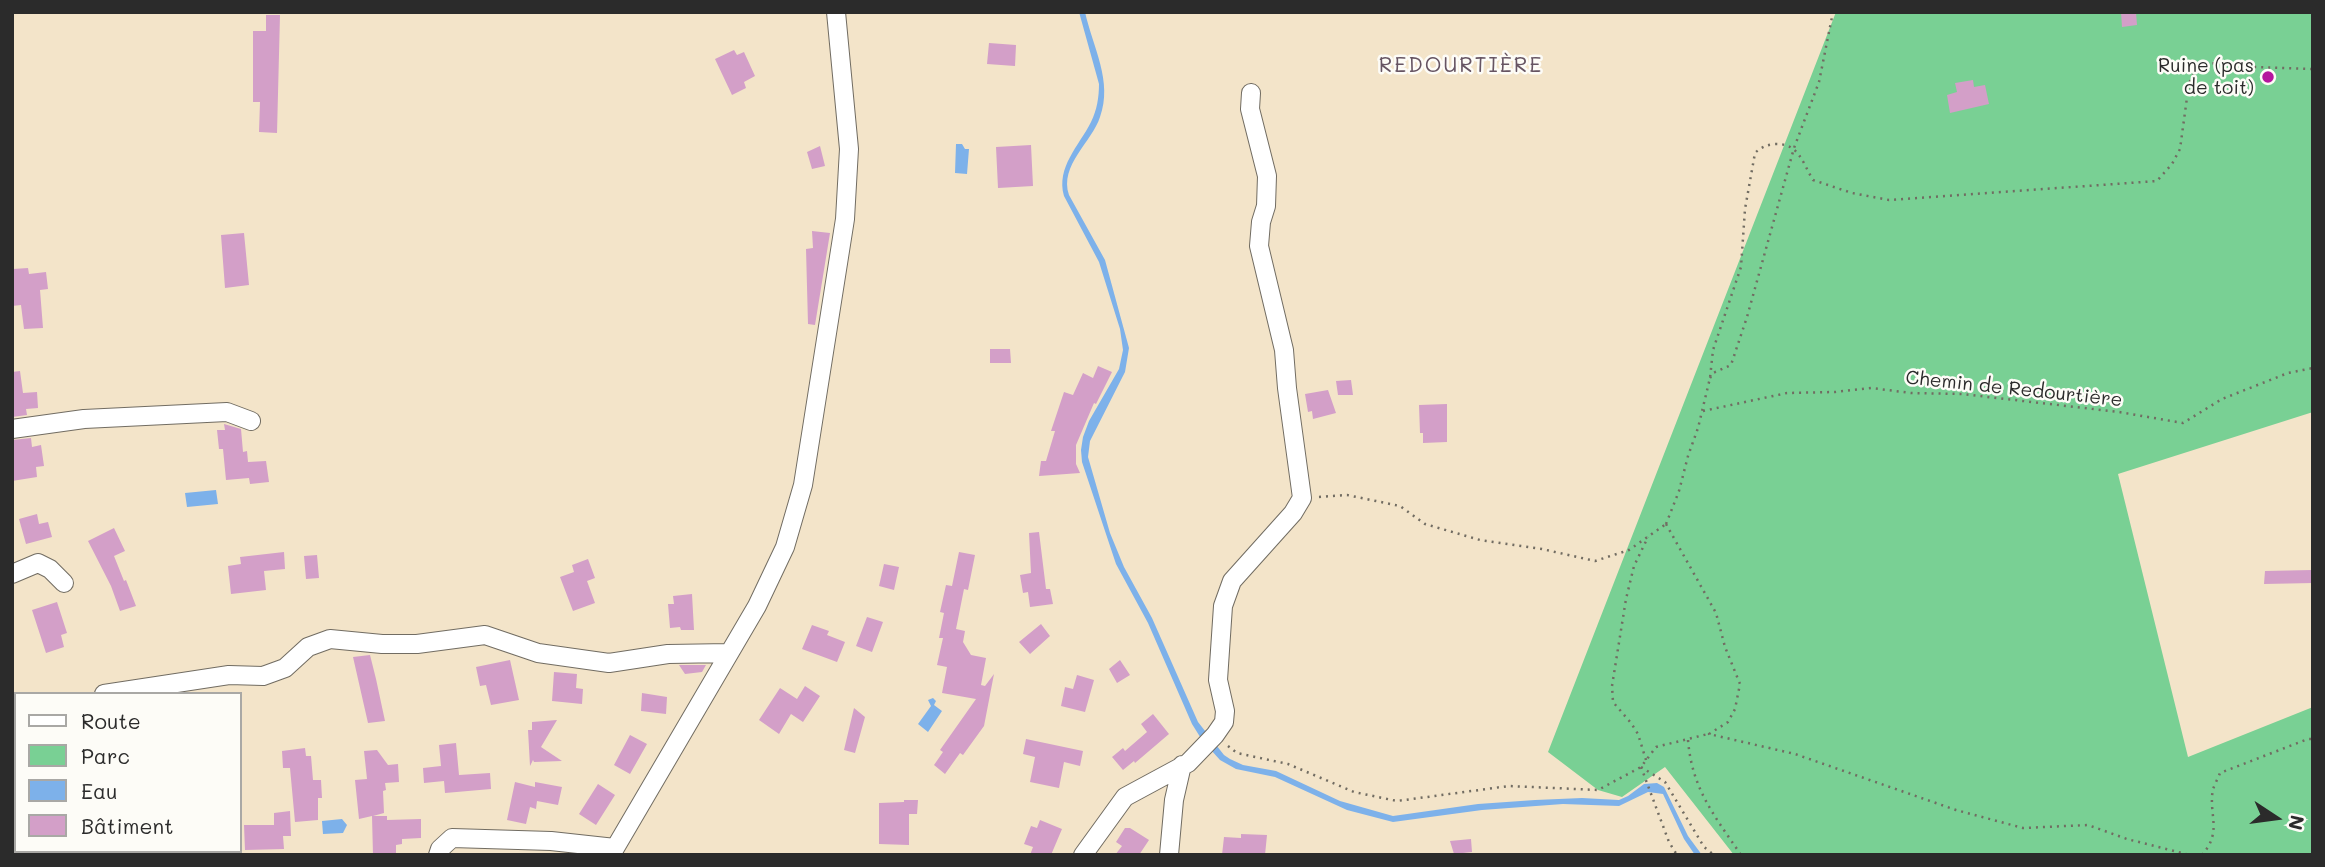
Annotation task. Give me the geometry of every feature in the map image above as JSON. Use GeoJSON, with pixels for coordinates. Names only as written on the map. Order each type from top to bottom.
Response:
{"type":"FeatureCollection","features":[{"type":"Feature","properties":{"kind":"street"},"geometry":{"type":"LineString","coordinates":[[438,855],[440,849],[452,838],[551,841],[613,851],[757,606],[785,547],[803,485],[845,219],[849,149],[836,12]]}},
{"type":"Feature","properties":{"kind":"street"},"geometry":{"type":"LineString","coordinates":[[1083,855],[1125,797],[1182,765],[1210,741],[1224,722],[1225,711],[1219,680],[1223,606],[1232,581],[1293,513],[1302,498],[1284,350],[1259,246],[1261,222],[1266,206],[1267,176],[1250,108],[1251,93]]}},
{"type":"Feature","properties":{"kind":"street"},"geometry":{"type":"LineString","coordinates":[[12,429],[84,419],[227,412],[251,422]]}},
{"type":"Feature","properties":{"kind":"street"},"geometry":{"type":"LineString","coordinates":[[12,574],[38,563],[50,569],[64,583]]}},
{"type":"Feature","properties":{"kind":"street"},"geometry":{"type":"LineString","coordinates":[[117,692],[229,675],[263,676],[285,668],[308,647],[330,639],[417,644],[485,635],[538,653],[609,663],[668,654],[729,653]]}},
{"type":"Feature","properties":{"kind":"street"},"geometry":{"type":"LineString","coordinates":[[1169,855],[1174,800],[1182,765]]}},
{"type":"Feature","properties":{"kind":"path"},"geometry":{"type":"LineString","coordinates":[[1710,378],[1713,373],[1731,365],[1794,148],[1819,82],[1833,12]]}},
{"type":"Feature","properties":{"kind":"path"},"geometry":{"type":"LineString","coordinates":[[1302,498],[1347,495],[1400,506],[1425,524],[1480,540],[1542,549],[1595,561],[1629,550],[1666,524],[1679,491],[1702,411],[1713,351],[1741,267],[1745,209],[1755,153],[1760,148],[1769,144],[1786,144],[1794,148],[1813,180],[1852,193],[1889,200],[2157,181],[2172,164],[2180,149],[2189,83],[2200,62],[2313,69]]}},
{"type":"Feature","properties":{"kind":"path","name":"Chemin de Redourtière"},"geometry":{"type":"LineString","coordinates":[[1702,411],[1787,393],[1871,388],[1910,393],[1962,394],[2119,412],[2183,423],[2222,399],[2288,373],[2313,368]]}},
{"type":"Feature","properties":{"kind":"path"},"geometry":{"type":"LineString","coordinates":[[1210,741],[1237,753],[1288,764],[1354,792],[1397,801],[1509,786],[1598,790],[1641,767],[1656,747],[1709,734],[1728,722],[1735,709],[1740,684],[1725,647],[1716,613],[1666,524]]}},
{"type":"Feature","properties":{"kind":"path"},"geometry":{"type":"LineString","coordinates":[[1646,760],[1638,734],[1613,702],[1612,686],[1626,599],[1634,566],[1648,537]]}},
{"type":"Feature","properties":{"kind":"path"},"geometry":{"type":"LineString","coordinates":[[1709,734],[1795,754],[1956,810],[2023,828],[2088,825],[2127,839],[2190,855]]}},
{"type":"Feature","properties":{"kind":"path"},"geometry":{"type":"LineString","coordinates":[[1688,739],[1689,760],[1701,797],[1741,855]]}},
{"type":"Feature","properties":{"kind":"path"},"geometry":{"type":"LineString","coordinates":[[2202,855],[2211,844],[2214,831],[2213,790],[2220,773],[2313,739]]}},
{"type":"Feature","properties":{"kind":"path"},"geometry":{"type":"LineString","coordinates":[[1641,767],[1669,842],[1677,855]]}},
{"type":"Feature","properties":{"kind":"path"},"geometry":{"type":"LineString","coordinates":[[1641,767],[1665,782],[1704,848],[1714,855]]}},
{"type":"Feature","properties":{"kind":"green space"},"geometry":{"type":"Polygon","coordinates":[[[1836,12],[2313,12],[2313,412],[2118,474],[2188,757],[2313,707],[2313,855],[1734,855],[1665,767],[1622,797],[1598,790],[1548,752],[1836,12]]]}},
{"type":"Feature","properties":{"kind":"water"},"geometry":{"type":"Polygon","coordinates":[[[1079,12],[1085,12],[1100,64],[1104,90],[1100,117],[1072,164],[1067,184],[1069,195],[1105,260],[1129,348],[1125,372],[1090,441],[1088,457],[1110,533],[1124,567],[1152,618],[1198,722],[1230,759],[1243,765],[1276,771],[1340,801],[1393,816],[1478,804],[1582,798],[1619,800],[1644,784],[1657,783],[1664,787],[1688,836],[1702,855],[1695,855],[1684,839],[1663,794],[1648,792],[1619,806],[1563,804],[1482,810],[1393,822],[1347,810],[1275,777],[1236,769],[1220,760],[1202,740],[1192,724],[1148,623],[1116,564],[1082,462],[1083,437],[1089,421],[1119,369],[1123,350],[1120,329],[1099,262],[1064,196],[1062,185],[1066,166],[1093,117],[1099,94],[1099,84],[1079,12]]]}},
{"type":"Feature","properties":{"kind":"water"},"geometry":{"type":"Polygon","coordinates":[[[956,144],[962,144],[965,149],[969,149],[967,174],[955,173],[956,144]]]}},
{"type":"Feature","properties":{"kind":"water"},"geometry":{"type":"Polygon","coordinates":[[[216,490],[218,504],[187,507],[185,493],[216,490]]]}},
{"type":"Feature","properties":{"kind":"water"},"geometry":{"type":"Polygon","coordinates":[[[933,698],[936,701],[934,705],[942,711],[928,732],[918,724],[931,706],[928,700],[933,698]]]}},
{"type":"Feature","properties":{"kind":"water"},"geometry":{"type":"Polygon","coordinates":[[[342,819],[347,825],[343,833],[323,834],[322,821],[342,819]]]}},
{"type":"Feature","properties":{"kind":"building"},"geometry":{"type":"Polygon","coordinates":[[[2121,12],[2136,12],[2137,25],[2122,27],[2121,12]]]}},
{"type":"Feature","properties":{"kind":"building"},"geometry":{"type":"Polygon","coordinates":[[[266,15],[280,15],[277,133],[259,132],[260,102],[253,102],[253,31],[266,31],[266,15]]]}},
{"type":"Feature","properties":{"kind":"building"},"geometry":{"type":"Polygon","coordinates":[[[989,43],[1016,45],[1015,66],[987,64],[989,43]]]}},
{"type":"Feature","properties":{"kind":"building"},"geometry":{"type":"Polygon","coordinates":[[[734,50],[737,55],[744,52],[755,76],[744,82],[746,88],[732,95],[715,59],[734,50]]]}},
{"type":"Feature","properties":{"kind":"building"},"geometry":{"type":"Polygon","coordinates":[[[1973,80],[1974,87],[1985,85],[1989,104],[1950,113],[1947,95],[1957,92],[1955,83],[1973,80]]]}},
{"type":"Feature","properties":{"kind":"building"},"geometry":{"type":"Polygon","coordinates":[[[1031,145],[1033,186],[998,188],[996,147],[1031,145]]]}},
{"type":"Feature","properties":{"kind":"building"},"geometry":{"type":"Polygon","coordinates":[[[820,146],[825,166],[812,169],[807,152],[820,146]]]}},
{"type":"Feature","properties":{"kind":"building"},"geometry":{"type":"Polygon","coordinates":[[[812,231],[830,233],[815,325],[808,324],[806,249],[813,248],[812,231]]]}},
{"type":"Feature","properties":{"kind":"building"},"geometry":{"type":"Polygon","coordinates":[[[244,233],[249,285],[225,288],[221,235],[244,233]]]}},
{"type":"Feature","properties":{"kind":"building"},"geometry":{"type":"Polygon","coordinates":[[[28,268],[29,274],[46,272],[48,289],[40,290],[43,328],[24,329],[21,305],[12,306],[13,269],[28,268]]]}},
{"type":"Feature","properties":{"kind":"building"},"geometry":{"type":"Polygon","coordinates":[[[990,349],[1010,349],[1011,363],[990,363],[990,349]]]}},
{"type":"Feature","properties":{"kind":"building"},"geometry":{"type":"Polygon","coordinates":[[[1098,366],[1112,372],[1096,404],[1094,403],[1076,445],[1076,464],[1080,473],[1039,476],[1041,461],[1046,461],[1055,431],[1051,431],[1064,392],[1073,395],[1083,373],[1093,378],[1098,366]]]}},
{"type":"Feature","properties":{"kind":"building"},"geometry":{"type":"Polygon","coordinates":[[[20,371],[23,393],[37,392],[38,408],[26,409],[27,415],[12,417],[12,372],[20,371]]]}},
{"type":"Feature","properties":{"kind":"building"},"geometry":{"type":"Polygon","coordinates":[[[1351,380],[1353,395],[1338,395],[1336,381],[1351,380]]]}},
{"type":"Feature","properties":{"kind":"building"},"geometry":{"type":"Polygon","coordinates":[[[1328,390],[1336,413],[1313,419],[1312,411],[1308,412],[1305,394],[1328,390]]]}},
{"type":"Feature","properties":{"kind":"building"},"geometry":{"type":"Polygon","coordinates":[[[1447,404],[1447,442],[1423,443],[1419,405],[1447,404]]]}},
{"type":"Feature","properties":{"kind":"building"},"geometry":{"type":"Polygon","coordinates":[[[224,424],[241,429],[243,452],[247,451],[248,462],[266,461],[269,482],[250,484],[249,478],[226,480],[223,449],[219,449],[217,430],[225,430],[224,424]]]}},
{"type":"Feature","properties":{"kind":"building"},"geometry":{"type":"Polygon","coordinates":[[[31,438],[32,447],[41,445],[44,466],[36,467],[37,477],[12,481],[12,440],[31,438]]]}},
{"type":"Feature","properties":{"kind":"building"},"geometry":{"type":"Polygon","coordinates":[[[37,514],[39,524],[48,522],[52,537],[26,544],[19,519],[37,514]]]}},
{"type":"Feature","properties":{"kind":"building"},"geometry":{"type":"Polygon","coordinates":[[[114,528],[125,551],[114,556],[136,606],[120,611],[111,586],[88,541],[114,528]]]}},
{"type":"Feature","properties":{"kind":"building"},"geometry":{"type":"Polygon","coordinates":[[[1039,532],[1046,589],[1050,589],[1053,604],[1030,607],[1028,592],[1023,593],[1020,575],[1031,573],[1029,533],[1039,532]]]}},
{"type":"Feature","properties":{"kind":"building"},"geometry":{"type":"Polygon","coordinates":[[[284,552],[285,569],[264,571],[266,590],[231,594],[228,566],[241,564],[240,557],[284,552]]]}},
{"type":"Feature","properties":{"kind":"building"},"geometry":{"type":"Polygon","coordinates":[[[959,552],[975,555],[968,590],[964,589],[956,629],[965,631],[963,642],[971,655],[986,658],[981,685],[985,686],[994,674],[984,726],[945,774],[934,765],[943,752],[940,750],[976,699],[942,693],[947,667],[937,665],[943,638],[939,638],[944,613],[940,612],[946,585],[952,586],[959,552]]]}},
{"type":"Feature","properties":{"kind":"building"},"geometry":{"type":"Polygon","coordinates":[[[317,555],[319,578],[306,579],[304,556],[317,555]]]}},
{"type":"Feature","properties":{"kind":"building"},"geometry":{"type":"Polygon","coordinates":[[[588,559],[595,578],[587,581],[595,603],[573,611],[560,577],[574,572],[572,565],[588,559]]]}},
{"type":"Feature","properties":{"kind":"building"},"geometry":{"type":"Polygon","coordinates":[[[884,564],[899,567],[894,590],[879,586],[884,564]]]}},
{"type":"Feature","properties":{"kind":"building"},"geometry":{"type":"Polygon","coordinates":[[[2312,570],[2313,583],[2264,584],[2265,571],[2312,570]]]}},
{"type":"Feature","properties":{"kind":"building"},"geometry":{"type":"Polygon","coordinates":[[[692,594],[694,630],[670,628],[668,604],[674,604],[673,596],[692,594]]]}},
{"type":"Feature","properties":{"kind":"building"},"geometry":{"type":"Polygon","coordinates":[[[57,602],[67,633],[61,635],[64,647],[46,653],[32,610],[57,602]]]}},
{"type":"Feature","properties":{"kind":"building"},"geometry":{"type":"Polygon","coordinates":[[[867,617],[883,622],[872,652],[856,646],[867,617]]]}},
{"type":"Feature","properties":{"kind":"building"},"geometry":{"type":"Polygon","coordinates":[[[1041,624],[1050,636],[1030,654],[1019,642],[1041,624]]]}},
{"type":"Feature","properties":{"kind":"building"},"geometry":{"type":"Polygon","coordinates":[[[812,625],[829,631],[827,635],[845,642],[837,662],[802,649],[812,625]]]}},
{"type":"Feature","properties":{"kind":"building"},"geometry":{"type":"Polygon","coordinates":[[[370,655],[385,721],[368,723],[353,657],[370,655]]]}},
{"type":"Feature","properties":{"kind":"building"},"geometry":{"type":"Polygon","coordinates":[[[510,660],[519,700],[491,705],[486,685],[480,686],[476,667],[510,660]]]}},
{"type":"Feature","properties":{"kind":"building"},"geometry":{"type":"Polygon","coordinates":[[[1120,660],[1130,675],[1117,683],[1109,669],[1120,660]]]}},
{"type":"Feature","properties":{"kind":"building"},"geometry":{"type":"Polygon","coordinates":[[[679,665],[706,665],[702,672],[685,674],[679,665]]]}},
{"type":"Feature","properties":{"kind":"building"},"geometry":{"type":"Polygon","coordinates":[[[554,672],[577,674],[576,688],[583,689],[582,704],[552,701],[554,672]]]}},
{"type":"Feature","properties":{"kind":"building"},"geometry":{"type":"Polygon","coordinates":[[[1077,675],[1094,680],[1085,712],[1061,706],[1065,687],[1073,689],[1077,675]]]}},
{"type":"Feature","properties":{"kind":"building"},"geometry":{"type":"Polygon","coordinates":[[[805,686],[820,696],[803,722],[791,714],[779,734],[759,720],[780,688],[797,699],[805,686]]]}},
{"type":"Feature","properties":{"kind":"building"},"geometry":{"type":"Polygon","coordinates":[[[642,693],[667,697],[666,714],[641,711],[642,693]]]}},
{"type":"Feature","properties":{"kind":"building"},"geometry":{"type":"Polygon","coordinates":[[[854,708],[865,717],[855,753],[844,750],[854,708]]]}},
{"type":"Feature","properties":{"kind":"building"},"geometry":{"type":"Polygon","coordinates":[[[1153,714],[1169,734],[1123,770],[1112,757],[1123,748],[1125,751],[1147,732],[1141,724],[1153,714]]]}},
{"type":"Feature","properties":{"kind":"building"},"geometry":{"type":"Polygon","coordinates":[[[557,720],[541,747],[562,761],[533,760],[530,766],[528,730],[532,730],[532,722],[557,720]]]}},
{"type":"Feature","properties":{"kind":"building"},"geometry":{"type":"Polygon","coordinates":[[[630,735],[647,744],[630,774],[614,765],[630,735]]]}},
{"type":"Feature","properties":{"kind":"building"},"geometry":{"type":"Polygon","coordinates":[[[1026,739],[1083,751],[1080,766],[1064,762],[1059,788],[1030,782],[1035,757],[1023,754],[1026,739]]]}},
{"type":"Feature","properties":{"kind":"building"},"geometry":{"type":"Polygon","coordinates":[[[456,743],[459,775],[490,773],[491,789],[445,793],[444,781],[424,783],[423,768],[441,766],[439,745],[456,743]]]}},
{"type":"Feature","properties":{"kind":"building"},"geometry":{"type":"Polygon","coordinates":[[[305,748],[306,756],[311,756],[313,780],[321,780],[322,798],[318,798],[318,820],[295,822],[290,768],[283,768],[282,751],[305,748]]]}},
{"type":"Feature","properties":{"kind":"building"},"geometry":{"type":"Polygon","coordinates":[[[377,750],[388,765],[398,764],[399,782],[385,783],[384,813],[373,816],[387,816],[387,820],[421,819],[421,838],[402,839],[402,844],[396,845],[396,855],[373,855],[372,816],[359,819],[355,780],[367,779],[364,751],[377,750]]]}},
{"type":"Feature","properties":{"kind":"building"},"geometry":{"type":"Polygon","coordinates":[[[515,782],[535,787],[535,782],[562,787],[558,805],[537,801],[536,809],[530,807],[526,824],[507,820],[515,782]]]}},
{"type":"Feature","properties":{"kind":"building"},"geometry":{"type":"Polygon","coordinates":[[[598,784],[615,795],[596,825],[579,814],[598,784]]]}},
{"type":"Feature","properties":{"kind":"building"},"geometry":{"type":"Polygon","coordinates":[[[918,800],[917,814],[909,814],[909,845],[879,844],[879,803],[918,800]]]}},
{"type":"Feature","properties":{"kind":"building"},"geometry":{"type":"Polygon","coordinates":[[[290,811],[291,836],[283,836],[284,849],[245,850],[244,825],[274,825],[274,813],[290,811]]]}},
{"type":"Feature","properties":{"kind":"building"},"geometry":{"type":"Polygon","coordinates":[[[1040,820],[1062,829],[1051,855],[1030,855],[1033,847],[1024,844],[1031,826],[1037,828],[1040,820]]]}},
{"type":"Feature","properties":{"kind":"building"},"geometry":{"type":"Polygon","coordinates":[[[1125,828],[1130,828],[1149,840],[1139,855],[1115,855],[1122,846],[1116,842],[1125,828]]]}},
{"type":"Feature","properties":{"kind":"building"},"geometry":{"type":"Polygon","coordinates":[[[1241,834],[1267,835],[1265,855],[1222,855],[1224,837],[1241,838],[1241,834]]]}},
{"type":"Feature","properties":{"kind":"building"},"geometry":{"type":"Polygon","coordinates":[[[1471,839],[1472,852],[1454,854],[1450,841],[1471,839]]]}},
{"type":"Feature","properties":{"kind":"place","name":"Ruine (pas de toit)"},"geometry":{"type":"Point","coordinates":[2268,77]}},
{"type":"Feature","properties":{"kind":"district","name":"REDOURTIÈRE"},"geometry":{"type":"Point","coordinates":[1461,66]}}]}
